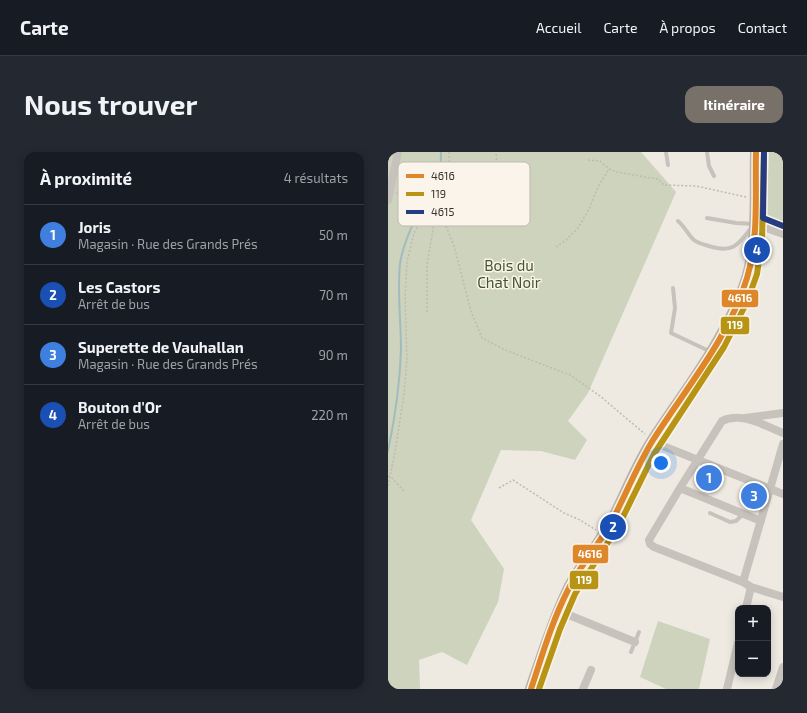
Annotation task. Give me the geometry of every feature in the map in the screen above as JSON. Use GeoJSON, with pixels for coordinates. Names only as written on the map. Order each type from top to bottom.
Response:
{"type":"FeatureCollection","features":[{"type":"Feature","properties":{"kind":"main road"},"geometry":{"type":"LineString","coordinates":[[531,689],[559,611],[574,579],[612,521],[638,465],[653,440],[712,352],[742,293],[750,267],[755,224],[756,152]]}},
{"type":"Feature","properties":{"kind":"street"},"geometry":{"type":"LineString","coordinates":[[388,200],[398,152]]}},
{"type":"Feature","properties":{"kind":"street"},"geometry":{"type":"LineString","coordinates":[[755,224],[783,234]]}},
{"type":"Feature","properties":{"kind":"street"},"geometry":{"type":"LineString","coordinates":[[783,413],[744,418],[727,418],[722,421],[649,540],[650,544],[654,547],[743,582],[751,587],[783,597]]}},
{"type":"Feature","properties":{"kind":"street"},"geometry":{"type":"LineString","coordinates":[[744,418],[783,433]]}},
{"type":"Feature","properties":{"kind":"street"},"geometry":{"type":"LineString","coordinates":[[653,440],[658,444],[783,494]]}},
{"type":"Feature","properties":{"kind":"street"},"geometry":{"type":"LineString","coordinates":[[743,582],[783,444]]}},
{"type":"Feature","properties":{"kind":"street"},"geometry":{"type":"LineString","coordinates":[[680,488],[761,520]]}},
{"type":"Feature","properties":{"kind":"street"},"geometry":{"type":"LineString","coordinates":[[747,605],[751,587]]}},
{"type":"Feature","properties":{"kind":"street"},"geometry":{"type":"LineString","coordinates":[[559,611],[635,642]]}},
{"type":"Feature","properties":{"kind":"street"},"geometry":{"type":"LineString","coordinates":[[727,689],[735,656]]}},
{"type":"Feature","properties":{"kind":"street"},"geometry":{"type":"LineString","coordinates":[[776,689],[783,667]]}},
{"type":"Feature","properties":{"kind":"street"},"geometry":{"type":"LineString","coordinates":[[583,689],[591,670]]}},
{"type":"Feature","properties":{"kind":"lane"},"geometry":{"type":"LineString","coordinates":[[666,152],[668,165]]}},
{"type":"Feature","properties":{"kind":"lane"},"geometry":{"type":"LineString","coordinates":[[707,152],[709,166],[714,176]]}},
{"type":"Feature","properties":{"kind":"lane"},"geometry":{"type":"LineString","coordinates":[[707,218],[736,223],[755,224]]}},
{"type":"Feature","properties":{"kind":"lane"},"geometry":{"type":"LineString","coordinates":[[678,222],[687,230],[694,240],[726,250],[733,248],[739,243],[755,224]]}},
{"type":"Feature","properties":{"kind":"lane"},"geometry":{"type":"LineString","coordinates":[[673,288],[675,308],[671,333],[698,344],[712,352]]}},
{"type":"Feature","properties":{"kind":"lane"},"geometry":{"type":"LineString","coordinates":[[710,513],[730,522],[736,521],[744,514]]}},
{"type":"Feature","properties":{"kind":"lane"},"geometry":{"type":"LineString","coordinates":[[631,652],[639,632]]}},
{"type":"Feature","properties":{"kind":"path"},"geometry":{"type":"LineString","coordinates":[[496,152],[498,162]]}},
{"type":"Feature","properties":{"kind":"path"},"geometry":{"type":"LineString","coordinates":[[588,160],[600,161],[609,169],[645,177],[658,178],[664,185],[696,186],[755,198]]}},
{"type":"Feature","properties":{"kind":"path"},"geometry":{"type":"LineString","coordinates":[[556,247],[566,240],[578,228],[589,209],[598,187],[609,169]]}},
{"type":"Feature","properties":{"kind":"path"},"geometry":{"type":"LineString","coordinates":[[390,192],[398,194]]}},
{"type":"Feature","properties":{"kind":"path"},"geometry":{"type":"LineString","coordinates":[[388,486],[402,410],[407,360],[405,298],[407,262],[414,233],[418,226]]}},
{"type":"Feature","properties":{"kind":"path"},"geometry":{"type":"LineString","coordinates":[[427,312],[427,265],[433,226]]}},
{"type":"Feature","properties":{"kind":"path"},"geometry":{"type":"LineString","coordinates":[[446,226],[454,246],[471,311],[482,338],[505,350],[570,375],[600,396],[653,440]]}},
{"type":"Feature","properties":{"kind":"path"},"geometry":{"type":"LineString","coordinates":[[389,476],[404,491]]}},
{"type":"Feature","properties":{"kind":"path"},"geometry":{"type":"LineString","coordinates":[[499,488],[514,480],[564,513],[580,520],[604,535]]}},
{"type":"Feature","properties":{"kind":"green space","name":"Bois du Chat Noir"},"geometry":{"type":"Polygon","coordinates":[[[388,152],[641,152],[676,192],[588,393],[568,421],[587,440],[575,460],[541,451],[501,450],[471,520],[504,569],[498,602],[467,665],[442,652],[419,660],[420,689],[388,689],[388,152]]]}},
{"type":"Feature","properties":{"kind":"green space"},"geometry":{"type":"Polygon","coordinates":[[[763,152],[783,152],[783,227],[771,222],[763,213],[763,152]]]}},
{"type":"Feature","properties":{"kind":"green space"},"geometry":{"type":"Polygon","coordinates":[[[658,621],[710,639],[699,689],[666,689],[640,677],[658,621]]]}},
{"type":"Feature","properties":{"kind":"waterway"},"geometry":{"type":"LineString","coordinates":[[440,162],[441,152]]}},
{"type":"Feature","properties":{"kind":"waterway"},"geometry":{"type":"LineString","coordinates":[[388,451],[400,375],[400,264],[404,246],[412,226]]}},
{"type":"Feature","properties":{"kind":"transit line","name":"4616"},"geometry":{"type":"LineString","coordinates":[[531,689],[552,626],[573,581],[607,530],[647,450],[706,362],[739,300],[751,263],[755,232],[756,152]]}},
{"type":"Feature","properties":{"kind":"transit line","name":"119"},"geometry":{"type":"LineString","coordinates":[[539,689],[560,629],[575,594],[619,525],[654,454],[724,347],[747,302],[757,274],[762,240],[764,152]]}},
{"type":"Feature","properties":{"kind":"transit line","name":"4615"},"geometry":{"type":"LineString","coordinates":[[764,152],[763,218],[783,226]]}},
{"type":"Feature","properties":{"kind":"place","name":"Bouton d'Or"},"geometry":{"type":"Point","coordinates":[757,250]}},
{"type":"Feature","properties":{"kind":"place","name":"Joris"},"geometry":{"type":"Point","coordinates":[709,478]}},
{"type":"Feature","properties":{"kind":"place","name":"Superette de Vauhallan"},"geometry":{"type":"Point","coordinates":[754,496]}},
{"type":"Feature","properties":{"kind":"place","name":"Les Castors"},"geometry":{"type":"Point","coordinates":[613,527]}}]}
